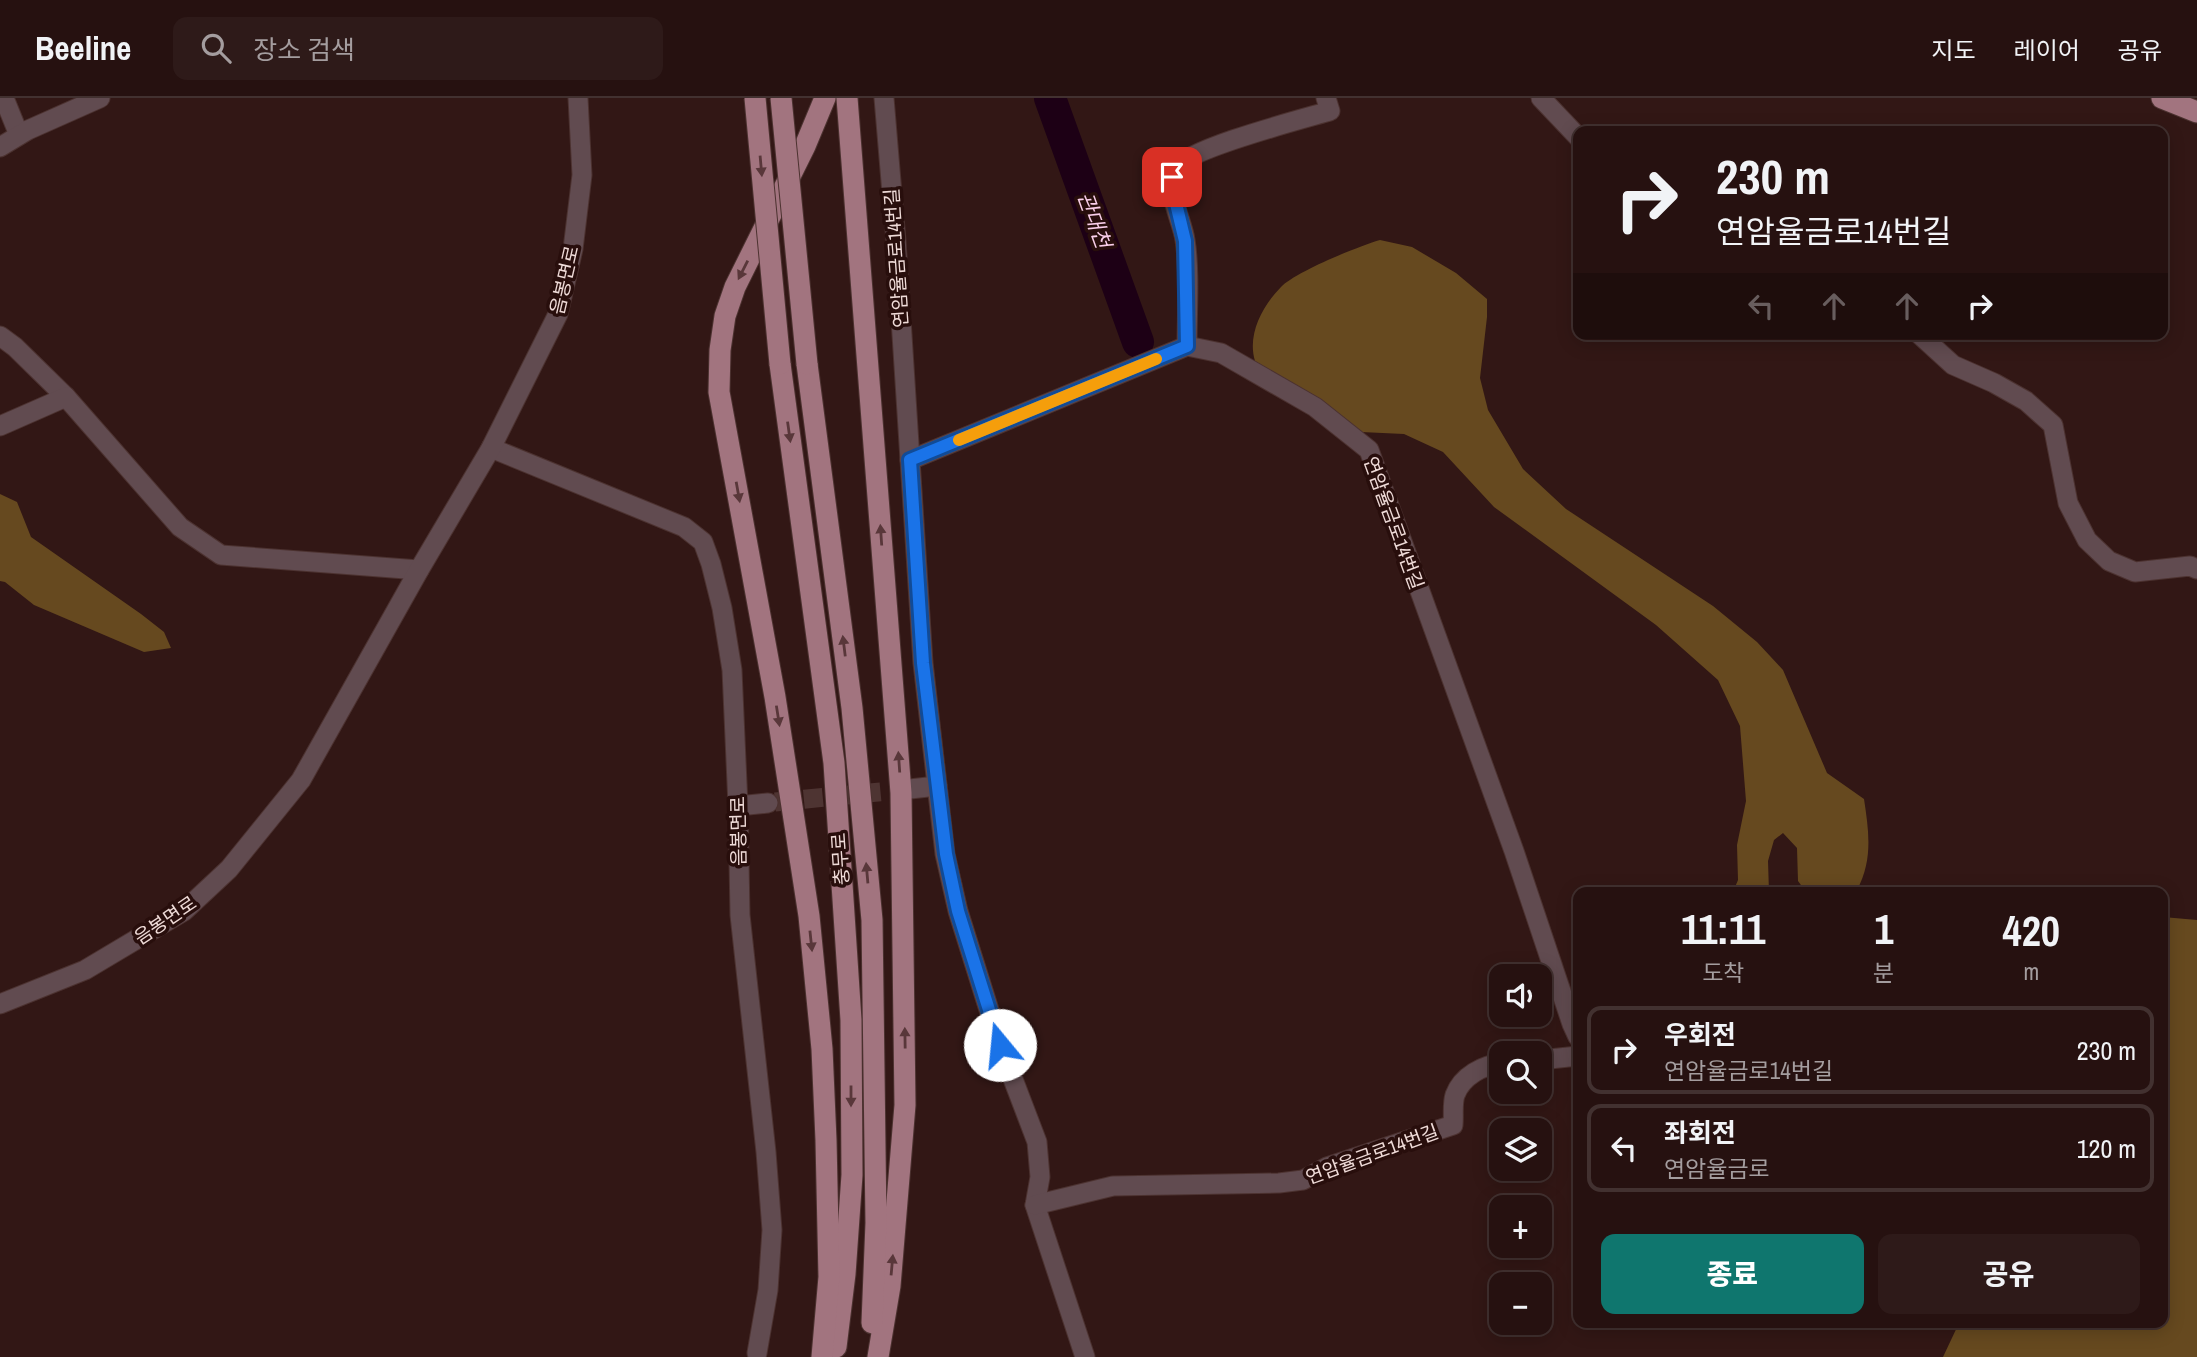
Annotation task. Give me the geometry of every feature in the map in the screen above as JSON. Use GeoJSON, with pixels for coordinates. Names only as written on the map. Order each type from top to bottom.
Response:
{"type":"FeatureCollection","features":[{"type":"Feature","properties":{"kind":"main road","name":"충무로"},"geometry":{"type":"LineString","coordinates":[[755,98],[780,364],[834,763],[851,1020],[852,1175],[845,1274],[835,1357]]}},
{"type":"Feature","properties":{"kind":"main road","name":"충무로"},"geometry":{"type":"LineString","coordinates":[[781,98],[807,364],[852,708],[872,920],[876,1223],[871,1357]]}},
{"type":"Feature","properties":{"kind":"main road"},"geometry":{"type":"LineString","coordinates":[[822,1357],[829,1277],[826,1140],[822,1049],[809,916],[775,697],[719,392],[720,350],[725,316],[735,287],[805,146],[825,98]]}},
{"type":"Feature","properties":{"kind":"main road"},"geometry":{"type":"LineString","coordinates":[[847,98],[901,793],[905,1105],[890,1286],[878,1357]]}},
{"type":"Feature","properties":{"kind":"main road"},"geometry":{"type":"LineString","coordinates":[[2162,98],[2197,112]]}},
{"type":"Feature","properties":{"kind":"street"},"geometry":{"type":"LineString","coordinates":[[4,98],[19,135]]}},
{"type":"Feature","properties":{"kind":"street"},"geometry":{"type":"LineString","coordinates":[[0,147],[75,107],[100,98]]}},
{"type":"Feature","properties":{"kind":"street","name":"음봉면로"},"geometry":{"type":"LineString","coordinates":[[0,1003],[85,970],[184,911],[229,869],[301,780],[419,569],[491,448],[558,314],[573,249],[582,175],[578,98]]}},
{"type":"Feature","properties":{"kind":"street","name":"연암율금로14번길"},"geometry":{"type":"LineString","coordinates":[[884,98],[896,241],[923,663],[946,854],[958,911],[1000,1045],[1037,1142],[1040,1177],[1035,1205],[1085,1357]]}},
{"type":"Feature","properties":{"kind":"street"},"geometry":{"type":"LineString","coordinates":[[910,460],[1187,346],[1185,241],[1172,177],[1178,165],[1201,151],[1331,111],[1326,98]]}},
{"type":"Feature","properties":{"kind":"street"},"geometry":{"type":"LineString","coordinates":[[1541,98],[1573,132]]}},
{"type":"Feature","properties":{"kind":"street"},"geometry":{"type":"LineString","coordinates":[[0,336],[15,347],[66,397],[180,527],[221,555],[419,569]]}},
{"type":"Feature","properties":{"kind":"street"},"geometry":{"type":"LineString","coordinates":[[1926,340],[1953,365],[2026,401],[2053,425],[2068,503],[2087,540],[2109,562],[2135,572],[2190,566],[2197,569]]}},
{"type":"Feature","properties":{"kind":"street","name":"연암율금로14번길"},"geometry":{"type":"LineString","coordinates":[[1187,346],[1221,353],[1315,407],[1369,450],[1514,850],[1573,1026]]}},
{"type":"Feature","properties":{"kind":"street"},"geometry":{"type":"LineString","coordinates":[[0,426],[66,397]]}},
{"type":"Feature","properties":{"kind":"street","name":"음봉면로"},"geometry":{"type":"LineString","coordinates":[[491,448],[684,527],[703,542],[722,608],[732,670],[740,915],[772,1230],[768,1290],[757,1353]]}},
{"type":"Feature","properties":{"kind":"street"},"geometry":{"type":"LineString","coordinates":[[910,789],[937,786]]}},
{"type":"Feature","properties":{"kind":"street"},"geometry":{"type":"LineString","coordinates":[[738,806],[768,803]]}},
{"type":"Feature","properties":{"kind":"street"},"geometry":{"type":"LineString","coordinates":[[1552,1059],[1573,1057]]}},
{"type":"Feature","properties":{"kind":"street","name":"연암율금로14번길"},"geometry":{"type":"LineString","coordinates":[[1035,1205],[1113,1186],[1279,1183],[1303,1180],[1328,1167],[1453,1125],[1455,1095],[1468,1076],[1489,1066]]}},
{"type":"Feature","properties":{"kind":"shaded area"},"geometry":{"type":"Polygon","coordinates":[[[1380,240],[1412,247],[1456,273],[1487,299],[1480,378],[1488,410],[1523,469],[1566,509],[1713,606],[1757,642],[1783,670],[1827,773],[1864,799],[1868,857],[1858,887],[1802,887],[1798,881],[1797,848],[1783,833],[1774,840],[1768,861],[1769,887],[1735,887],[1738,880],[1737,845],[1746,801],[1740,726],[1718,680],[1656,625],[1494,507],[1443,452],[1404,434],[1361,432],[1255,361],[1253,341],[1258,321],[1281,287],[1313,267],[1380,240]]]}},
{"type":"Feature","properties":{"kind":"shaded area"},"geometry":{"type":"Polygon","coordinates":[[[0,494],[17,502],[31,537],[164,632],[171,648],[144,652],[34,605],[0,581],[0,494]]]}},
{"type":"Feature","properties":{"kind":"shaded area"},"geometry":{"type":"Polygon","coordinates":[[[2168,917],[2197,920],[2197,1357],[1943,1357],[1957,1328],[2168,1328],[2168,917]]]}},
{"type":"Feature","properties":{"kind":"waterway","name":"관대천"},"geometry":{"type":"LineString","coordinates":[[1050,98],[1138,342]]}},
{"type":"Feature","properties":{"kind":"tunnel"},"geometry":{"type":"LineString","coordinates":[[775,802],[910,789]]}},
{"type":"Feature","properties":{"kind":"slow traffic"},"geometry":{"type":"LineString","coordinates":[[959,440],[1156,359]]}},
{"type":"Feature","properties":{"kind":"route"},"geometry":{"type":"LineString","coordinates":[[1000,1045],[958,911],[946,854],[923,663],[910,460],[1187,346],[1185,241],[1172,177]]}}]}
